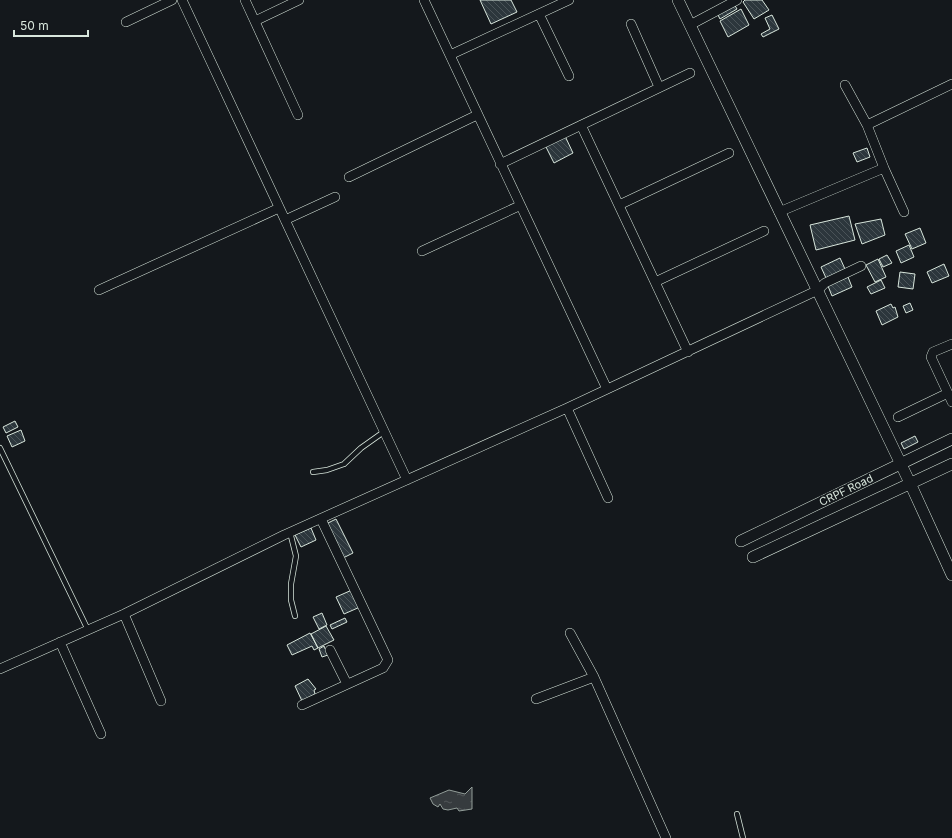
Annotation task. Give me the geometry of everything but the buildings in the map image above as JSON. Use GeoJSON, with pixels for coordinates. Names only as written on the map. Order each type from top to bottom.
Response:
{"type":"FeatureCollection","features":[{"type":"Feature","properties":{"kind":"street"},"geometry":{"type":"LineString","coordinates":[[126,22],[172,0]]}},
{"type":"Feature","properties":{"kind":"street"},"geometry":{"type":"LineString","coordinates":[[182,0],[408,480]]}},
{"type":"Feature","properties":{"kind":"street"},"geometry":{"type":"LineString","coordinates":[[245,0],[298,115]]}},
{"type":"Feature","properties":{"kind":"street"},"geometry":{"type":"LineString","coordinates":[[255,21],[299,0]]}},
{"type":"Feature","properties":{"kind":"street"},"geometry":{"type":"LineString","coordinates":[[424,0],[519,206],[607,389]]}},
{"type":"Feature","properties":{"kind":"street"},"geometry":{"type":"LineString","coordinates":[[450,55],[569,0]]}},
{"type":"Feature","properties":{"kind":"street"},"geometry":{"type":"LineString","coordinates":[[678,0],[910,483],[952,575]]}},
{"type":"Feature","properties":{"kind":"street"},"geometry":{"type":"LineString","coordinates":[[690,25],[737,0]]}},
{"type":"Feature","properties":{"kind":"street"},"geometry":{"type":"LineString","coordinates":[[539,14],[569,76]]}},
{"type":"Feature","properties":{"kind":"street"},"geometry":{"type":"LineString","coordinates":[[631,24],[659,87]]}},
{"type":"Feature","properties":{"kind":"street"},"geometry":{"type":"LineString","coordinates":[[500,164],[690,73]]}},
{"type":"Feature","properties":{"kind":"street"},"geometry":{"type":"LineString","coordinates":[[867,125],[952,84]]}},
{"type":"Feature","properties":{"kind":"street"},"geometry":{"type":"LineString","coordinates":[[846,85],[867,125],[904,212]]}},
{"type":"Feature","properties":{"kind":"street"},"geometry":{"type":"LineString","coordinates":[[349,177],[477,115]]}},
{"type":"Feature","properties":{"kind":"street"},"geometry":{"type":"LineString","coordinates":[[581,125],[688,352]]}},
{"type":"Feature","properties":{"kind":"street"},"geometry":{"type":"LineString","coordinates":[[619,205],[729,153]]}},
{"type":"Feature","properties":{"kind":"street"},"geometry":{"type":"LineString","coordinates":[[779,212],[884,168]]}},
{"type":"Feature","properties":{"kind":"street"},"geometry":{"type":"LineString","coordinates":[[285,220],[335,197]]}},
{"type":"Feature","properties":{"kind":"street"},"geometry":{"type":"LineString","coordinates":[[422,250],[519,206]]}},
{"type":"Feature","properties":{"kind":"street"},"geometry":{"type":"LineString","coordinates":[[99,290],[279,208]]}},
{"type":"Feature","properties":{"kind":"street"},"geometry":{"type":"LineString","coordinates":[[655,282],[764,231]]}},
{"type":"Feature","properties":{"kind":"street"},"geometry":{"type":"LineString","coordinates":[[0,669],[124,614],[290,532],[408,480],[688,352],[818,290],[825,282],[861,266]]}},
{"type":"Feature","properties":{"kind":"street"},"geometry":{"type":"LineString","coordinates":[[952,344],[933,352],[932,357],[952,402]]}},
{"type":"Feature","properties":{"kind":"street"},"geometry":{"type":"LineString","coordinates":[[898,417],[948,393]]}},
{"type":"Feature","properties":{"kind":"street"},"geometry":{"type":"LineString","coordinates":[[567,408],[608,498]]}},
{"type":"Feature","properties":{"kind":"street","name":"CRPF Road"},"geometry":{"type":"LineString","coordinates":[[741,541],[952,439]]}},
{"type":"Feature","properties":{"kind":"street"},"geometry":{"type":"LineString","coordinates":[[753,557],[952,464]]}},
{"type":"Feature","properties":{"kind":"street"},"geometry":{"type":"LineString","coordinates":[[302,705],[383,668],[388,660],[321,519]]}},
{"type":"Feature","properties":{"kind":"street"},"geometry":{"type":"LineString","coordinates":[[124,614],[161,701]]}},
{"type":"Feature","properties":{"kind":"street"},"geometry":{"type":"LineString","coordinates":[[570,633],[594,677],[666,838]]}},
{"type":"Feature","properties":{"kind":"street"},"geometry":{"type":"LineString","coordinates":[[60,642],[101,734]]}},
{"type":"Feature","properties":{"kind":"street"},"geometry":{"type":"LineString","coordinates":[[330,650],[347,684]]}},
{"type":"Feature","properties":{"kind":"street"},"geometry":{"type":"LineString","coordinates":[[536,699],[594,677]]}},
{"type":"Feature","properties":{"kind":"lane"},"geometry":{"type":"LineString","coordinates":[[313,472],[327,470],[344,464],[361,448],[384,431]]}},
{"type":"Feature","properties":{"kind":"lane"},"geometry":{"type":"LineString","coordinates":[[0,448],[88,630]]}},
{"type":"Feature","properties":{"kind":"lane"},"geometry":{"type":"LineString","coordinates":[[290,532],[296,556],[291,584],[291,600],[295,616]]}},
{"type":"Feature","properties":{"kind":"lane"},"geometry":{"type":"LineString","coordinates":[[736,814],[743,838]]}},
{"type":"Feature","properties":{"kind":"water"},"geometry":{"type":"Polygon","coordinates":[[[472,787],[472,809],[459,811],[457,808],[448,810],[443,809],[440,804],[438,807],[433,804],[430,798],[449,790],[465,794],[472,787]]]}}]}
